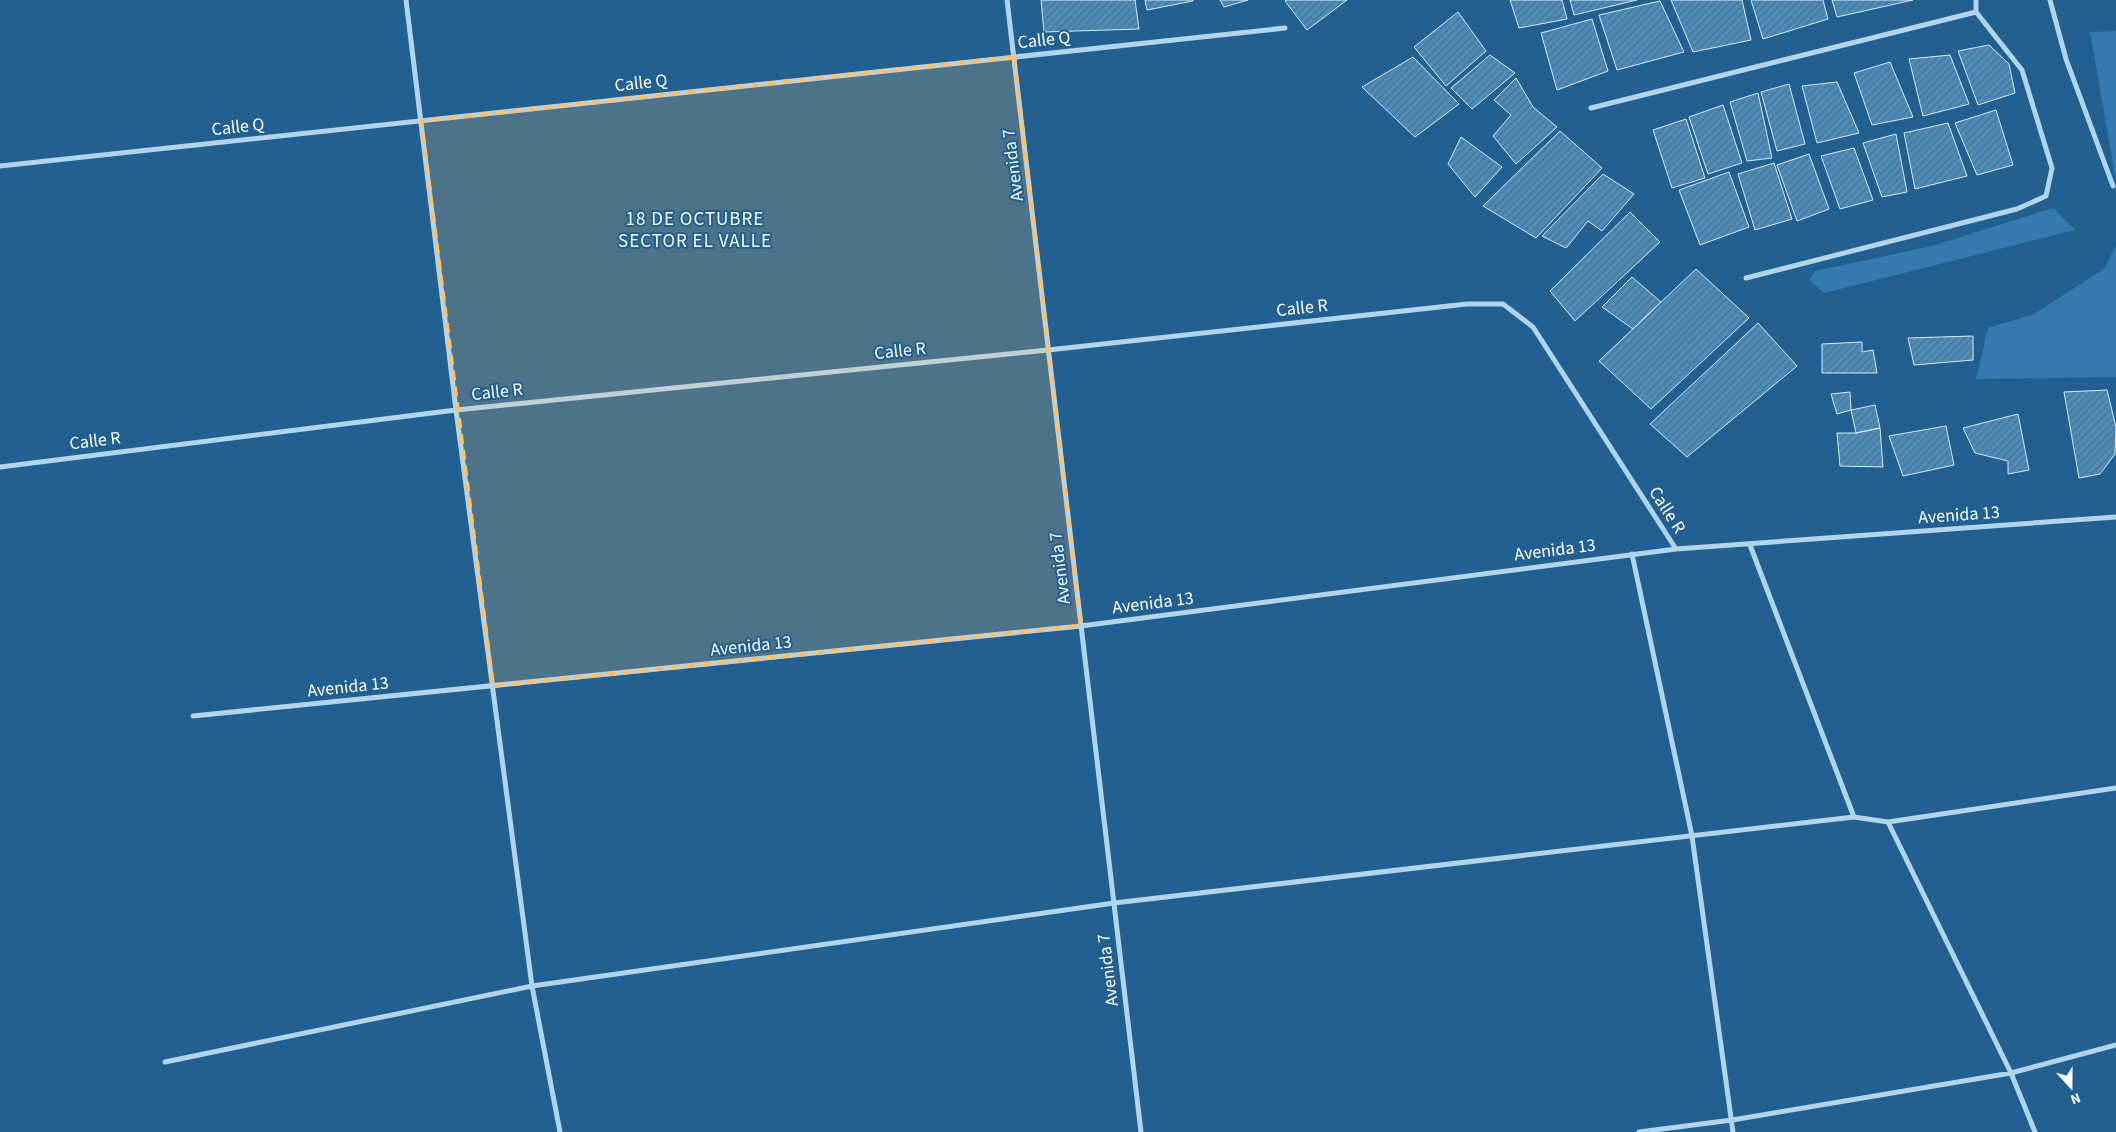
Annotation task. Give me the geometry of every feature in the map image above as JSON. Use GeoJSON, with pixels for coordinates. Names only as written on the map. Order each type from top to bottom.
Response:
{"type":"FeatureCollection","features":[{"type":"Feature","properties":{"kind":"street"},"geometry":{"type":"LineString","coordinates":[[406,0],[456,410],[532,986],[560,1132]]}},
{"type":"Feature","properties":{"kind":"street","name":"Avenida 7"},"geometry":{"type":"LineString","coordinates":[[1007,0],[1141,1132]]}},
{"type":"Feature","properties":{"kind":"street"},"geometry":{"type":"LineString","coordinates":[[1746,278],[2017,209],[2046,196],[2052,168],[2022,70],[1976,12],[1976,0]]}},
{"type":"Feature","properties":{"kind":"street"},"geometry":{"type":"LineString","coordinates":[[2050,0],[2066,59],[2113,186]]}},
{"type":"Feature","properties":{"kind":"street"},"geometry":{"type":"LineString","coordinates":[[1591,108],[1976,12]]}},
{"type":"Feature","properties":{"kind":"street","name":"Calle Q"},"geometry":{"type":"LineString","coordinates":[[0,166],[1285,28]]}},
{"type":"Feature","properties":{"kind":"street","name":"Calle R"},"geometry":{"type":"LineString","coordinates":[[0,467],[456,410],[1048,350],[1467,304],[1503,304],[1533,327],[1676,549]]}},
{"type":"Feature","properties":{"kind":"street","name":"Avenida 13"},"geometry":{"type":"LineString","coordinates":[[193,716],[1081,626],[1676,549],[2116,517]]}},
{"type":"Feature","properties":{"kind":"street"},"geometry":{"type":"LineString","coordinates":[[1750,545],[1854,817]]}},
{"type":"Feature","properties":{"kind":"street"},"geometry":{"type":"LineString","coordinates":[[1632,554],[1692,836],[1733,1132]]}},
{"type":"Feature","properties":{"kind":"street"},"geometry":{"type":"LineString","coordinates":[[165,1062],[532,986],[1114,904],[1854,817],[1888,822],[2116,788]]}},
{"type":"Feature","properties":{"kind":"street"},"geometry":{"type":"LineString","coordinates":[[1888,822],[2011,1073],[2035,1132]]}},
{"type":"Feature","properties":{"kind":"street"},"geometry":{"type":"LineString","coordinates":[[1639,1132],[1732,1120],[2011,1073],[2116,1045]]}},
{"type":"Feature","properties":{"kind":"highlighted area"},"geometry":{"type":"Polygon","coordinates":[[[1014,57],[1081,626],[493,686],[421,121],[1014,57]]]}},
{"type":"Feature","properties":{"kind":"shaded area"},"geometry":{"type":"Polygon","coordinates":[[[2116,31],[2116,181],[2090,32],[2116,31]]]}},
{"type":"Feature","properties":{"kind":"shaded area"},"geometry":{"type":"Polygon","coordinates":[[[2053,208],[2075,230],[1824,293],[1809,280],[1815,271],[1932,246],[2053,208]]]}},
{"type":"Feature","properties":{"kind":"shaded area"},"geometry":{"type":"Polygon","coordinates":[[[2116,245],[2116,377],[1976,379],[1988,328],[2034,314],[2105,268],[2116,245]]]}},
{"type":"Feature","properties":{"kind":"building"},"geometry":{"type":"Polygon","coordinates":[[[1041,0],[1135,0],[1139,29],[1044,32],[1041,0]]]}},
{"type":"Feature","properties":{"kind":"building"},"geometry":{"type":"Polygon","coordinates":[[[1145,0],[1193,0],[1193,1],[1147,10],[1145,0]]]}},
{"type":"Feature","properties":{"kind":"building"},"geometry":{"type":"Polygon","coordinates":[[[1220,0],[1248,0],[1224,7],[1220,0]]]}},
{"type":"Feature","properties":{"kind":"building"},"geometry":{"type":"Polygon","coordinates":[[[1286,0],[1347,0],[1307,30],[1286,0]]]}},
{"type":"Feature","properties":{"kind":"building"},"geometry":{"type":"Polygon","coordinates":[[[1510,0],[1562,0],[1567,19],[1519,28],[1510,0]]]}},
{"type":"Feature","properties":{"kind":"building"},"geometry":{"type":"Polygon","coordinates":[[[1570,0],[1637,0],[1574,15],[1570,0]]]}},
{"type":"Feature","properties":{"kind":"building"},"geometry":{"type":"Polygon","coordinates":[[[1671,0],[1742,0],[1751,40],[1693,52],[1671,0]]]}},
{"type":"Feature","properties":{"kind":"building"},"geometry":{"type":"Polygon","coordinates":[[[1751,0],[1823,0],[1828,19],[1763,39],[1751,0]]]}},
{"type":"Feature","properties":{"kind":"building"},"geometry":{"type":"Polygon","coordinates":[[[1832,0],[1913,0],[1837,17],[1832,0]]]}},
{"type":"Feature","properties":{"kind":"building"},"geometry":{"type":"Polygon","coordinates":[[[1660,1],[1684,52],[1617,70],[1599,15],[1660,1]]]}},
{"type":"Feature","properties":{"kind":"building"},"geometry":{"type":"Polygon","coordinates":[[[1458,12],[1486,51],[1446,86],[1414,47],[1458,12]]]}},
{"type":"Feature","properties":{"kind":"building"},"geometry":{"type":"Polygon","coordinates":[[[1592,19],[1608,71],[1557,90],[1541,33],[1592,19]]]}},
{"type":"Feature","properties":{"kind":"building"},"geometry":{"type":"Polygon","coordinates":[[[1989,45],[2009,64],[2015,93],[1978,105],[1958,51],[1989,45]]]}},
{"type":"Feature","properties":{"kind":"building"},"geometry":{"type":"Polygon","coordinates":[[[1490,55],[1515,73],[1472,109],[1451,88],[1490,55]]]}},
{"type":"Feature","properties":{"kind":"building"},"geometry":{"type":"Polygon","coordinates":[[[1950,55],[1969,104],[1923,116],[1909,59],[1950,55]]]}},
{"type":"Feature","properties":{"kind":"building"},"geometry":{"type":"Polygon","coordinates":[[[1413,57],[1459,104],[1415,137],[1362,87],[1413,57]]]}},
{"type":"Feature","properties":{"kind":"building"},"geometry":{"type":"Polygon","coordinates":[[[1890,62],[1913,117],[1872,125],[1854,73],[1890,62]]]}},
{"type":"Feature","properties":{"kind":"building"},"geometry":{"type":"Polygon","coordinates":[[[1516,78],[1533,107],[1557,127],[1516,164],[1493,136],[1511,115],[1494,100],[1516,78]]]}},
{"type":"Feature","properties":{"kind":"building"},"geometry":{"type":"Polygon","coordinates":[[[1837,82],[1859,133],[1817,143],[1802,86],[1837,82]]]}},
{"type":"Feature","properties":{"kind":"building"},"geometry":{"type":"Polygon","coordinates":[[[1789,84],[1805,144],[1777,151],[1761,92],[1789,84]]]}},
{"type":"Feature","properties":{"kind":"building"},"geometry":{"type":"Polygon","coordinates":[[[1758,93],[1772,158],[1747,161],[1730,102],[1758,93]]]}},
{"type":"Feature","properties":{"kind":"building"},"geometry":{"type":"Polygon","coordinates":[[[1723,105],[1742,163],[1708,174],[1689,117],[1723,105]]]}},
{"type":"Feature","properties":{"kind":"building"},"geometry":{"type":"Polygon","coordinates":[[[1996,110],[2013,165],[1977,175],[1955,123],[1996,110]]]}},
{"type":"Feature","properties":{"kind":"building"},"geometry":{"type":"Polygon","coordinates":[[[1686,119],[1705,178],[1672,188],[1653,130],[1686,119]]]}},
{"type":"Feature","properties":{"kind":"building"},"geometry":{"type":"Polygon","coordinates":[[[1948,123],[1967,176],[1915,189],[1904,133],[1948,123]]]}},
{"type":"Feature","properties":{"kind":"building"},"geometry":{"type":"Polygon","coordinates":[[[1560,131],[1602,168],[1536,238],[1483,206],[1560,131]]]}},
{"type":"Feature","properties":{"kind":"building"},"geometry":{"type":"Polygon","coordinates":[[[1896,134],[1907,192],[1882,197],[1863,143],[1896,134]]]}},
{"type":"Feature","properties":{"kind":"building"},"geometry":{"type":"Polygon","coordinates":[[[1461,137],[1502,167],[1475,197],[1448,164],[1461,137]]]}},
{"type":"Feature","properties":{"kind":"building"},"geometry":{"type":"Polygon","coordinates":[[[1854,148],[1873,200],[1840,209],[1821,156],[1854,148]]]}},
{"type":"Feature","properties":{"kind":"building"},"geometry":{"type":"Polygon","coordinates":[[[1809,154],[1829,209],[1797,221],[1777,165],[1809,154]]]}},
{"type":"Feature","properties":{"kind":"building"},"geometry":{"type":"Polygon","coordinates":[[[1774,163],[1792,219],[1755,230],[1738,174],[1774,163]]]}},
{"type":"Feature","properties":{"kind":"building"},"geometry":{"type":"Polygon","coordinates":[[[1729,172],[1749,227],[1700,245],[1679,190],[1729,172]]]}},
{"type":"Feature","properties":{"kind":"building"},"geometry":{"type":"Polygon","coordinates":[[[1603,174],[1634,194],[1602,231],[1588,221],[1566,248],[1542,236],[1603,174]]]}},
{"type":"Feature","properties":{"kind":"building"},"geometry":{"type":"Polygon","coordinates":[[[1630,212],[1660,242],[1575,321],[1550,291],[1630,212]]]}},
{"type":"Feature","properties":{"kind":"building"},"geometry":{"type":"Polygon","coordinates":[[[1696,269],[1749,318],[1651,409],[1599,361],[1696,269]]]}},
{"type":"Feature","properties":{"kind":"building"},"geometry":{"type":"Polygon","coordinates":[[[1632,277],[1661,302],[1633,329],[1602,307],[1632,277]]]}},
{"type":"Feature","properties":{"kind":"building"},"geometry":{"type":"Polygon","coordinates":[[[1758,323],[1797,366],[1687,457],[1650,424],[1758,323]]]}},
{"type":"Feature","properties":{"kind":"building"},"geometry":{"type":"Polygon","coordinates":[[[1973,336],[1973,360],[1914,365],[1908,338],[1973,336]]]}},
{"type":"Feature","properties":{"kind":"building"},"geometry":{"type":"Polygon","coordinates":[[[1862,342],[1862,352],[1873,350],[1877,373],[1822,373],[1822,344],[1862,342]]]}},
{"type":"Feature","properties":{"kind":"building"},"geometry":{"type":"Polygon","coordinates":[[[2107,390],[2116,427],[2115,454],[2100,474],[2079,478],[2064,392],[2107,390]]]}},
{"type":"Feature","properties":{"kind":"building"},"geometry":{"type":"Polygon","coordinates":[[[1850,392],[1851,410],[1837,414],[1831,394],[1850,392]]]}},
{"type":"Feature","properties":{"kind":"building"},"geometry":{"type":"Polygon","coordinates":[[[1875,405],[1880,428],[1856,433],[1851,410],[1875,405]]]}},
{"type":"Feature","properties":{"kind":"building"},"geometry":{"type":"Polygon","coordinates":[[[2018,414],[2029,470],[2008,474],[2008,461],[1975,453],[1963,428],[2018,414]]]}},
{"type":"Feature","properties":{"kind":"building"},"geometry":{"type":"Polygon","coordinates":[[[1946,426],[1954,465],[1903,476],[1889,436],[1946,426]]]}},
{"type":"Feature","properties":{"kind":"building"},"geometry":{"type":"Polygon","coordinates":[[[1880,428],[1883,467],[1840,466],[1837,433],[1856,433],[1880,428]]]}},
{"type":"Feature","properties":{"kind":"district","name":"18 DE OCTUBRE SECTOR EL VALLE"},"geometry":{"type":"Point","coordinates":[695,230]}}]}
